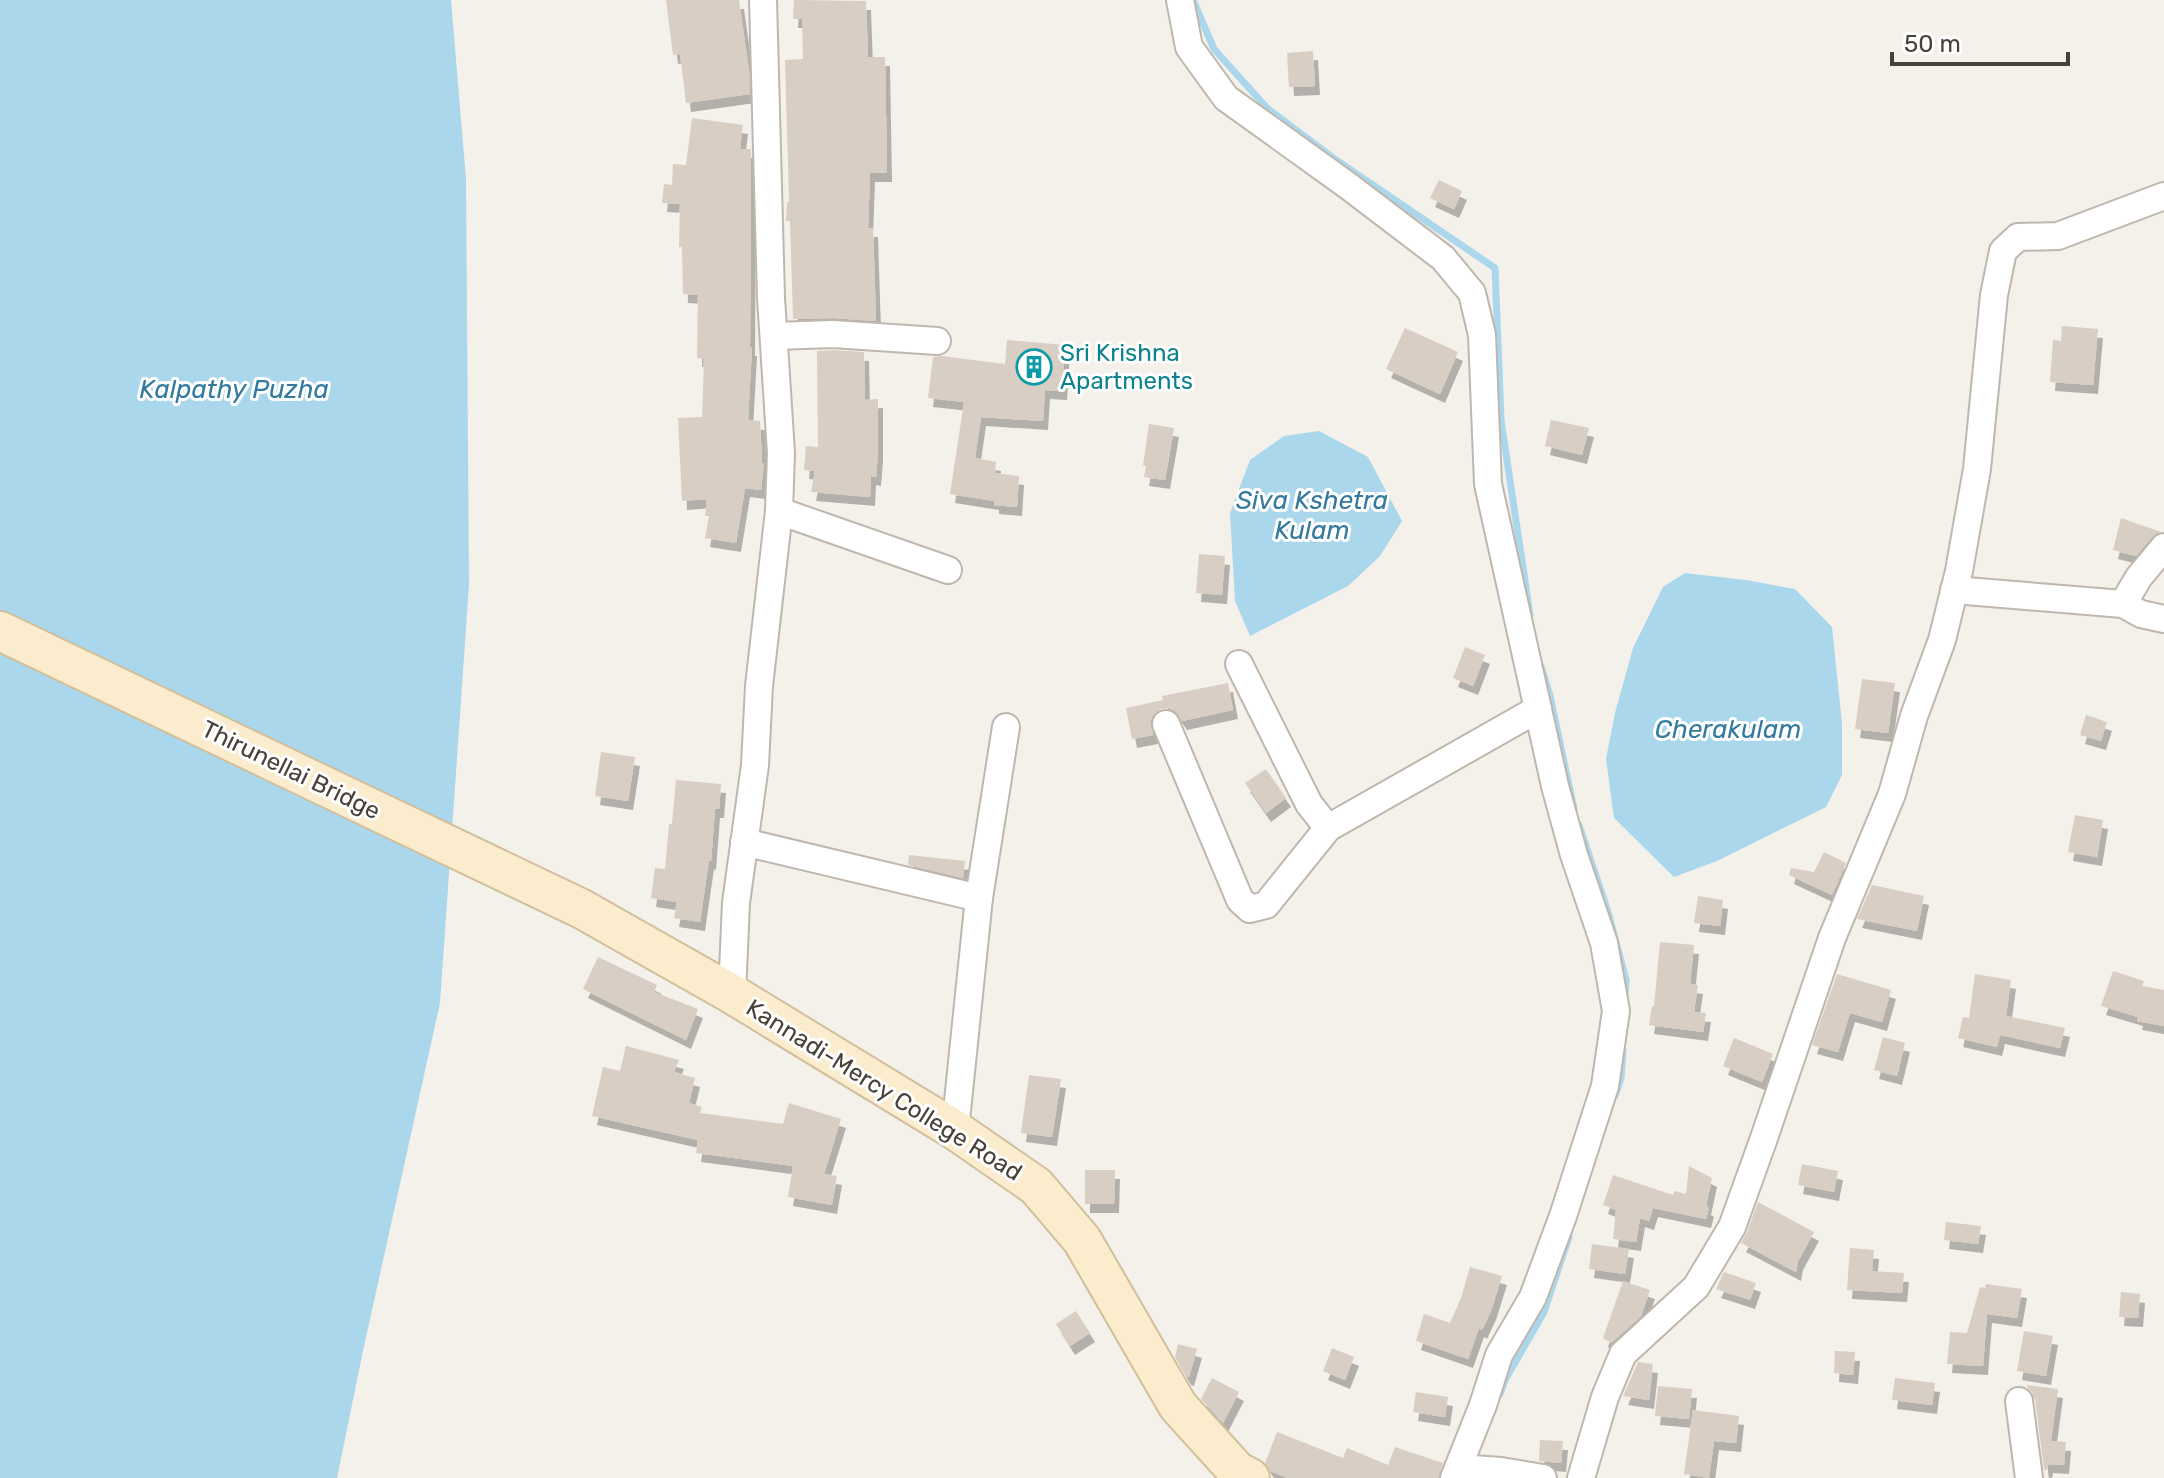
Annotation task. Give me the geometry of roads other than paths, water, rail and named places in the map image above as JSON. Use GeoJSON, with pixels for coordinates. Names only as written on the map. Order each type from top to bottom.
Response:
{"type":"FeatureCollection","features":[{"type":"Feature","properties":{"kind":"main road","name":"Thirunellai Bridge"},"geometry":{"type":"LineString","coordinates":[[0,631],[582,909]]}},
{"type":"Feature","properties":{"kind":"main road","name":"Kannadi-Mercy College Road"},"geometry":{"type":"LineString","coordinates":[[582,909],[732,994],[955,1130],[1036,1186],[1082,1240],[1178,1406],[1237,1471],[1250,1478]]}},
{"type":"Feature","properties":{"kind":"street"},"geometry":{"type":"LineString","coordinates":[[732,994],[736,903],[755,765],[759,686],[779,511],[781,453],[763,0]]}},
{"type":"Feature","properties":{"kind":"street"},"geometry":{"type":"LineString","coordinates":[[1180,0],[1189,47],[1226,98],[1443,258],[1472,293],[1482,335],[1488,484],[1555,786],[1604,943],[1616,1011],[1605,1086],[1563,1216],[1533,1297],[1499,1355],[1464,1472],[1501,1471],[1543,1478]]}},
{"type":"Feature","properties":{"kind":"street"},"geometry":{"type":"LineString","coordinates":[[1581,1478],[1605,1397],[1623,1354],[1696,1287],[1732,1227],[1832,938],[1892,794],[1914,716],[1942,640],[1954,590],[1977,469],[1994,295],[2003,251],[2018,237],[2058,236],[2164,196]]}},
{"type":"Feature","properties":{"kind":"street"},"geometry":{"type":"LineString","coordinates":[[774,336],[833,334],[937,341]]}},
{"type":"Feature","properties":{"kind":"street"},"geometry":{"type":"LineString","coordinates":[[779,511],[948,570]]}},
{"type":"Feature","properties":{"kind":"street"},"geometry":{"type":"LineString","coordinates":[[2123,604],[2139,577],[2164,547]]}},
{"type":"Feature","properties":{"kind":"street"},"geometry":{"type":"LineString","coordinates":[[1954,590],[2123,604],[2141,614],[2164,619]]}},
{"type":"Feature","properties":{"kind":"street"},"geometry":{"type":"LineString","coordinates":[[1239,664],[1309,804],[1328,828]]}},
{"type":"Feature","properties":{"kind":"street"},"geometry":{"type":"LineString","coordinates":[[1166,724],[1240,900],[1250,909],[1266,905],[1328,828],[1538,709]]}},
{"type":"Feature","properties":{"kind":"street"},"geometry":{"type":"LineString","coordinates":[[955,1130],[979,898],[1006,727]]}},
{"type":"Feature","properties":{"kind":"street"},"geometry":{"type":"LineString","coordinates":[[744,842],[979,898]]}},
{"type":"Feature","properties":{"kind":"street"},"geometry":{"type":"LineString","coordinates":[[2019,1401],[2029,1478]]}},
{"type":"Feature","properties":{"kind":"water","name":"Kalpathy Puzha"},"geometry":{"type":"Polygon","coordinates":[[[0,0],[451,0],[466,179],[469,585],[440,1003],[337,1478],[0,1478],[0,0]]]}},
{"type":"Feature","properties":{"kind":"water","name":"Siva Kshetra Kulam"},"geometry":{"type":"Polygon","coordinates":[[[1319,431],[1368,457],[1402,521],[1380,556],[1348,586],[1250,636],[1235,601],[1230,513],[1250,460],[1284,436],[1319,431]]]}},
{"type":"Feature","properties":{"kind":"water","name":"Cherakulam"},"geometry":{"type":"Polygon","coordinates":[[[1685,573],[1795,589],[1832,627],[1842,723],[1842,775],[1826,807],[1717,861],[1674,877],[1614,818],[1606,759],[1633,648],[1663,587],[1685,573]]]}},
{"type":"Feature","properties":{"kind":"waterway"},"geometry":{"type":"LineString","coordinates":[[1193,0],[1214,49],[1267,108],[1336,160],[1495,268],[1501,420],[1530,615]]}},
{"type":"Feature","properties":{"kind":"waterway"},"geometry":{"type":"LineString","coordinates":[[1541,666],[1574,809]]}},
{"type":"Feature","properties":{"kind":"waterway"},"geometry":{"type":"LineString","coordinates":[[1579,825],[1608,912],[1626,980],[1625,997]]}},
{"type":"Feature","properties":{"kind":"waterway"},"geometry":{"type":"LineString","coordinates":[[1615,1096],[1621,1078],[1623,1050]]}},
{"type":"Feature","properties":{"kind":"waterway"},"geometry":{"type":"LineString","coordinates":[[1500,1394],[1544,1312],[1569,1237]]}},
{"type":"Feature","properties":{"kind":"place","name":"Sri Krishna Apartments"},"geometry":{"type":"Point","coordinates":[1034,367]}}]}
